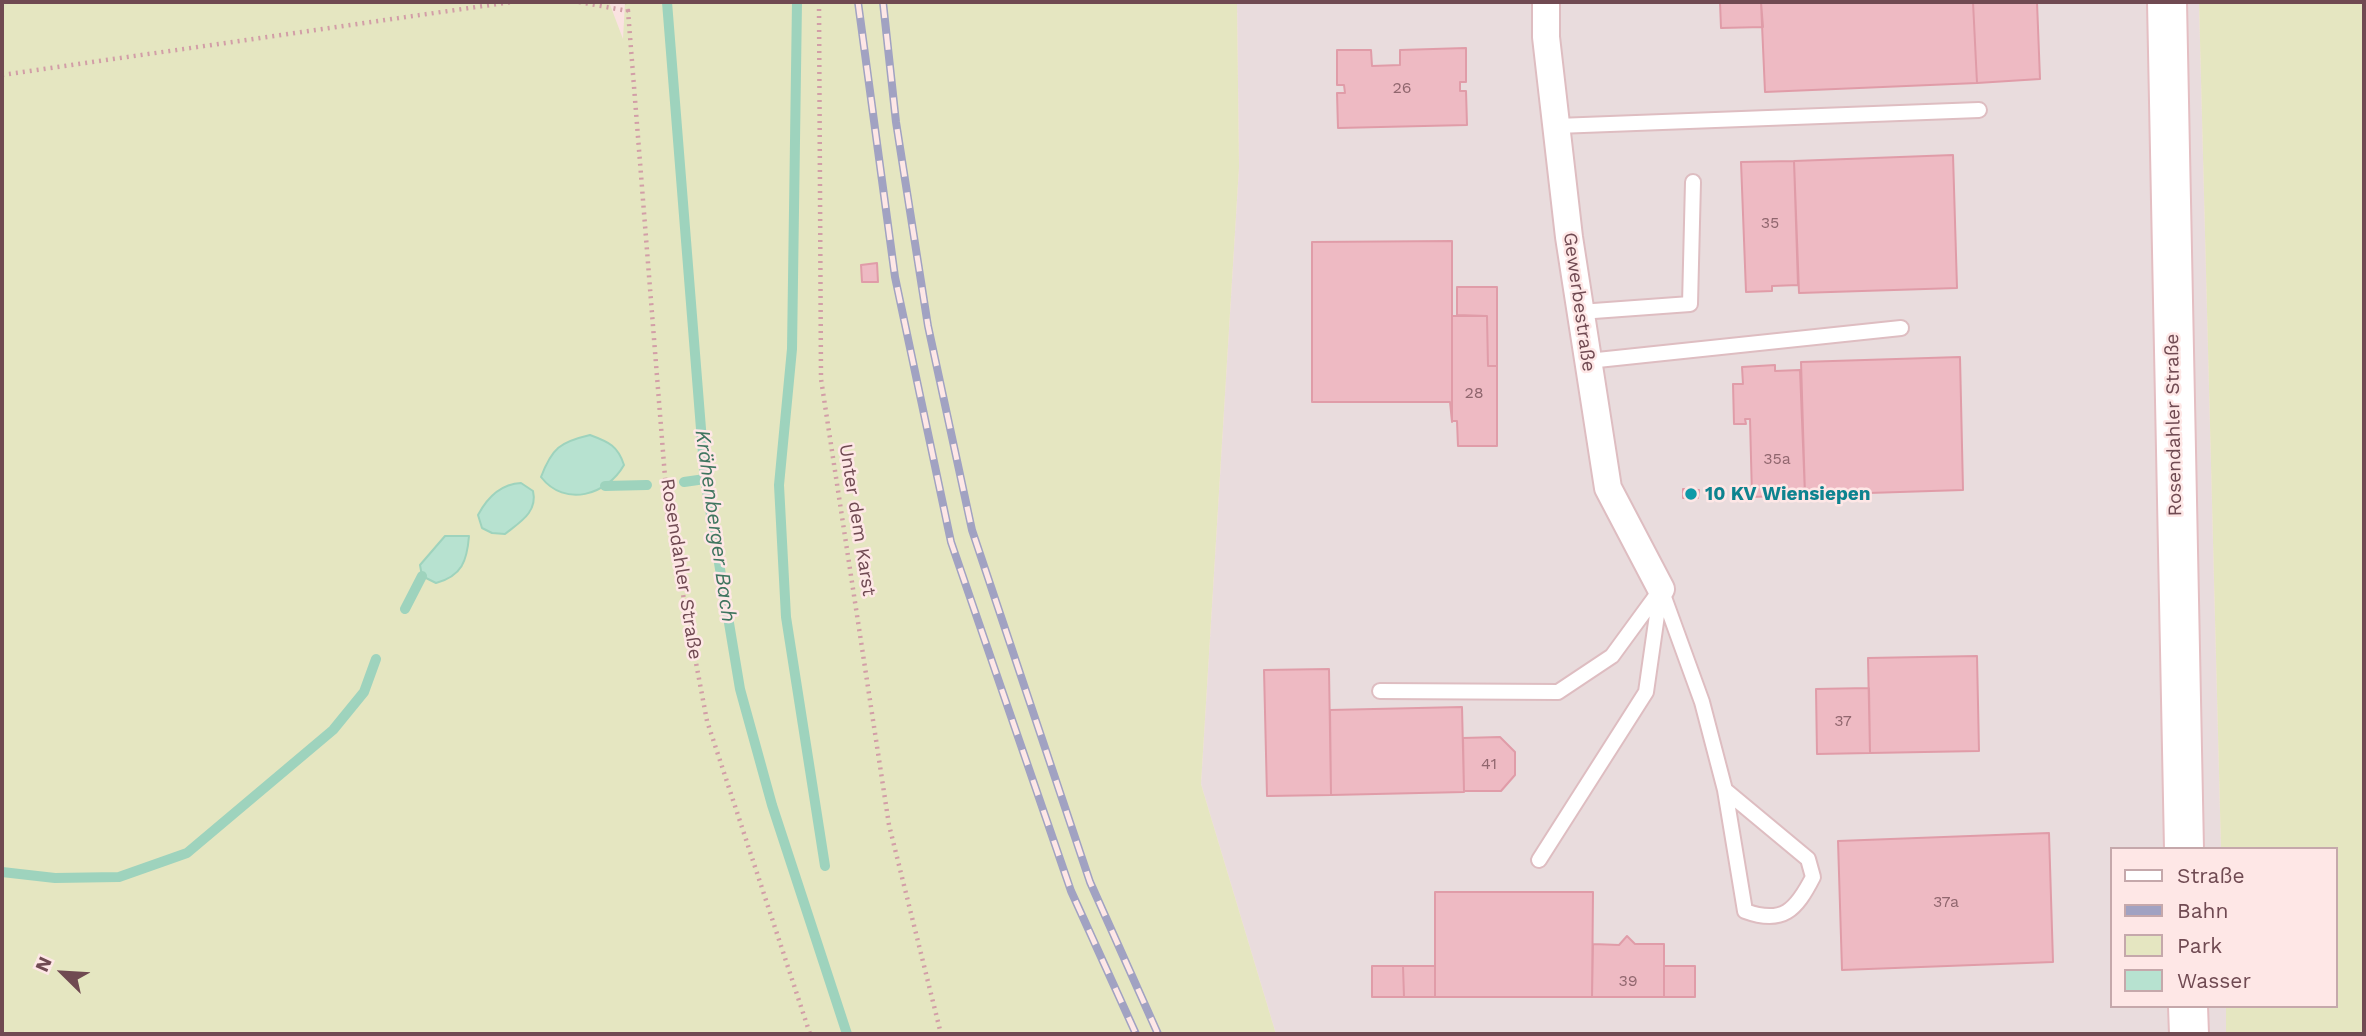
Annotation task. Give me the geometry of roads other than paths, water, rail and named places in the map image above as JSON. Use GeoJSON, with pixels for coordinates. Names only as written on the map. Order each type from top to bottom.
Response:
{"type":"FeatureCollection","features":[{"type":"Feature","properties":{"kind":"main road","name":"Rosendahler Straße"},"geometry":{"type":"LineString","coordinates":[[2167,2],[2184,847]]}},
{"type":"Feature","properties":{"kind":"main road"},"geometry":{"type":"LineString","coordinates":[[2188,1008],[2189,1034]]}},
{"type":"Feature","properties":{"kind":"street","name":"Gewerbestraße"},"geometry":{"type":"LineString","coordinates":[[1546,2],[1546,37],[1556,126],[1580,312],[1608,488],[1661,589]]}},
{"type":"Feature","properties":{"kind":"lane"},"geometry":{"type":"LineString","coordinates":[[1556,126],[1979,110]]}},
{"type":"Feature","properties":{"kind":"lane"},"geometry":{"type":"LineString","coordinates":[[1580,312],[1690,304],[1693,182]]}},
{"type":"Feature","properties":{"kind":"lane"},"geometry":{"type":"LineString","coordinates":[[1588,361],[1901,328]]}},
{"type":"Feature","properties":{"kind":"lane"},"geometry":{"type":"LineString","coordinates":[[1380,691],[1558,692],[1612,656],[1661,589]]}},
{"type":"Feature","properties":{"kind":"lane"},"geometry":{"type":"LineString","coordinates":[[1661,589],[1702,702],[1725,790],[1745,911],[1763,917],[1785,914],[1801,900],[1813,877],[1808,859],[1725,790]]}},
{"type":"Feature","properties":{"kind":"lane"},"geometry":{"type":"LineString","coordinates":[[1539,860],[1646,692],[1661,589]]}},
{"type":"Feature","properties":{"kind":"water"},"geometry":{"type":"Polygon","coordinates":[[[590,435],[608,443],[619,453],[624,465],[617,475],[597,490],[585,494],[573,495],[551,487],[541,477],[553,453],[571,440],[590,435]]]}},
{"type":"Feature","properties":{"kind":"water"},"geometry":{"type":"Polygon","coordinates":[[[521,483],[533,491],[534,498],[530,511],[522,521],[505,534],[492,533],[482,528],[478,515],[490,498],[507,486],[521,483]]]}},
{"type":"Feature","properties":{"kind":"water"},"geometry":{"type":"Polygon","coordinates":[[[445,536],[469,536],[467,553],[457,572],[436,583],[422,576],[420,565],[445,536]]]}},
{"type":"Feature","properties":{"kind":"waterway","name":"Krähenberger Bach"},"geometry":{"type":"LineString","coordinates":[[667,2],[705,479],[740,689],[772,805],[847,1034]]}},
{"type":"Feature","properties":{"kind":"waterway","name":"Krähenberger Bach"},"geometry":{"type":"LineString","coordinates":[[797,2],[792,349],[779,485],[786,617],[825,866]]}},
{"type":"Feature","properties":{"kind":"waterway"},"geometry":{"type":"LineString","coordinates":[[684,482],[705,479]]}},
{"type":"Feature","properties":{"kind":"waterway"},"geometry":{"type":"LineString","coordinates":[[605,486],[647,485]]}},
{"type":"Feature","properties":{"kind":"waterway"},"geometry":{"type":"LineString","coordinates":[[405,609],[422,576]]}},
{"type":"Feature","properties":{"kind":"waterway"},"geometry":{"type":"LineString","coordinates":[[2,872],[55,878],[119,877],[187,853],[333,730],[364,692],[376,659]]}},
{"type":"Feature","properties":{"kind":"railway"},"geometry":{"type":"LineString","coordinates":[[858,2],[895,277],[951,542],[1071,891],[1136,1034]]}},
{"type":"Feature","properties":{"kind":"railway"},"geometry":{"type":"LineString","coordinates":[[883,2],[896,122],[928,326],[972,530],[1090,882],[1158,1034]]}},
{"type":"Feature","properties":{"kind":"place","name":"10 KV Wiensiepen"},"geometry":{"type":"Point","coordinates":[1691,494]}}]}
